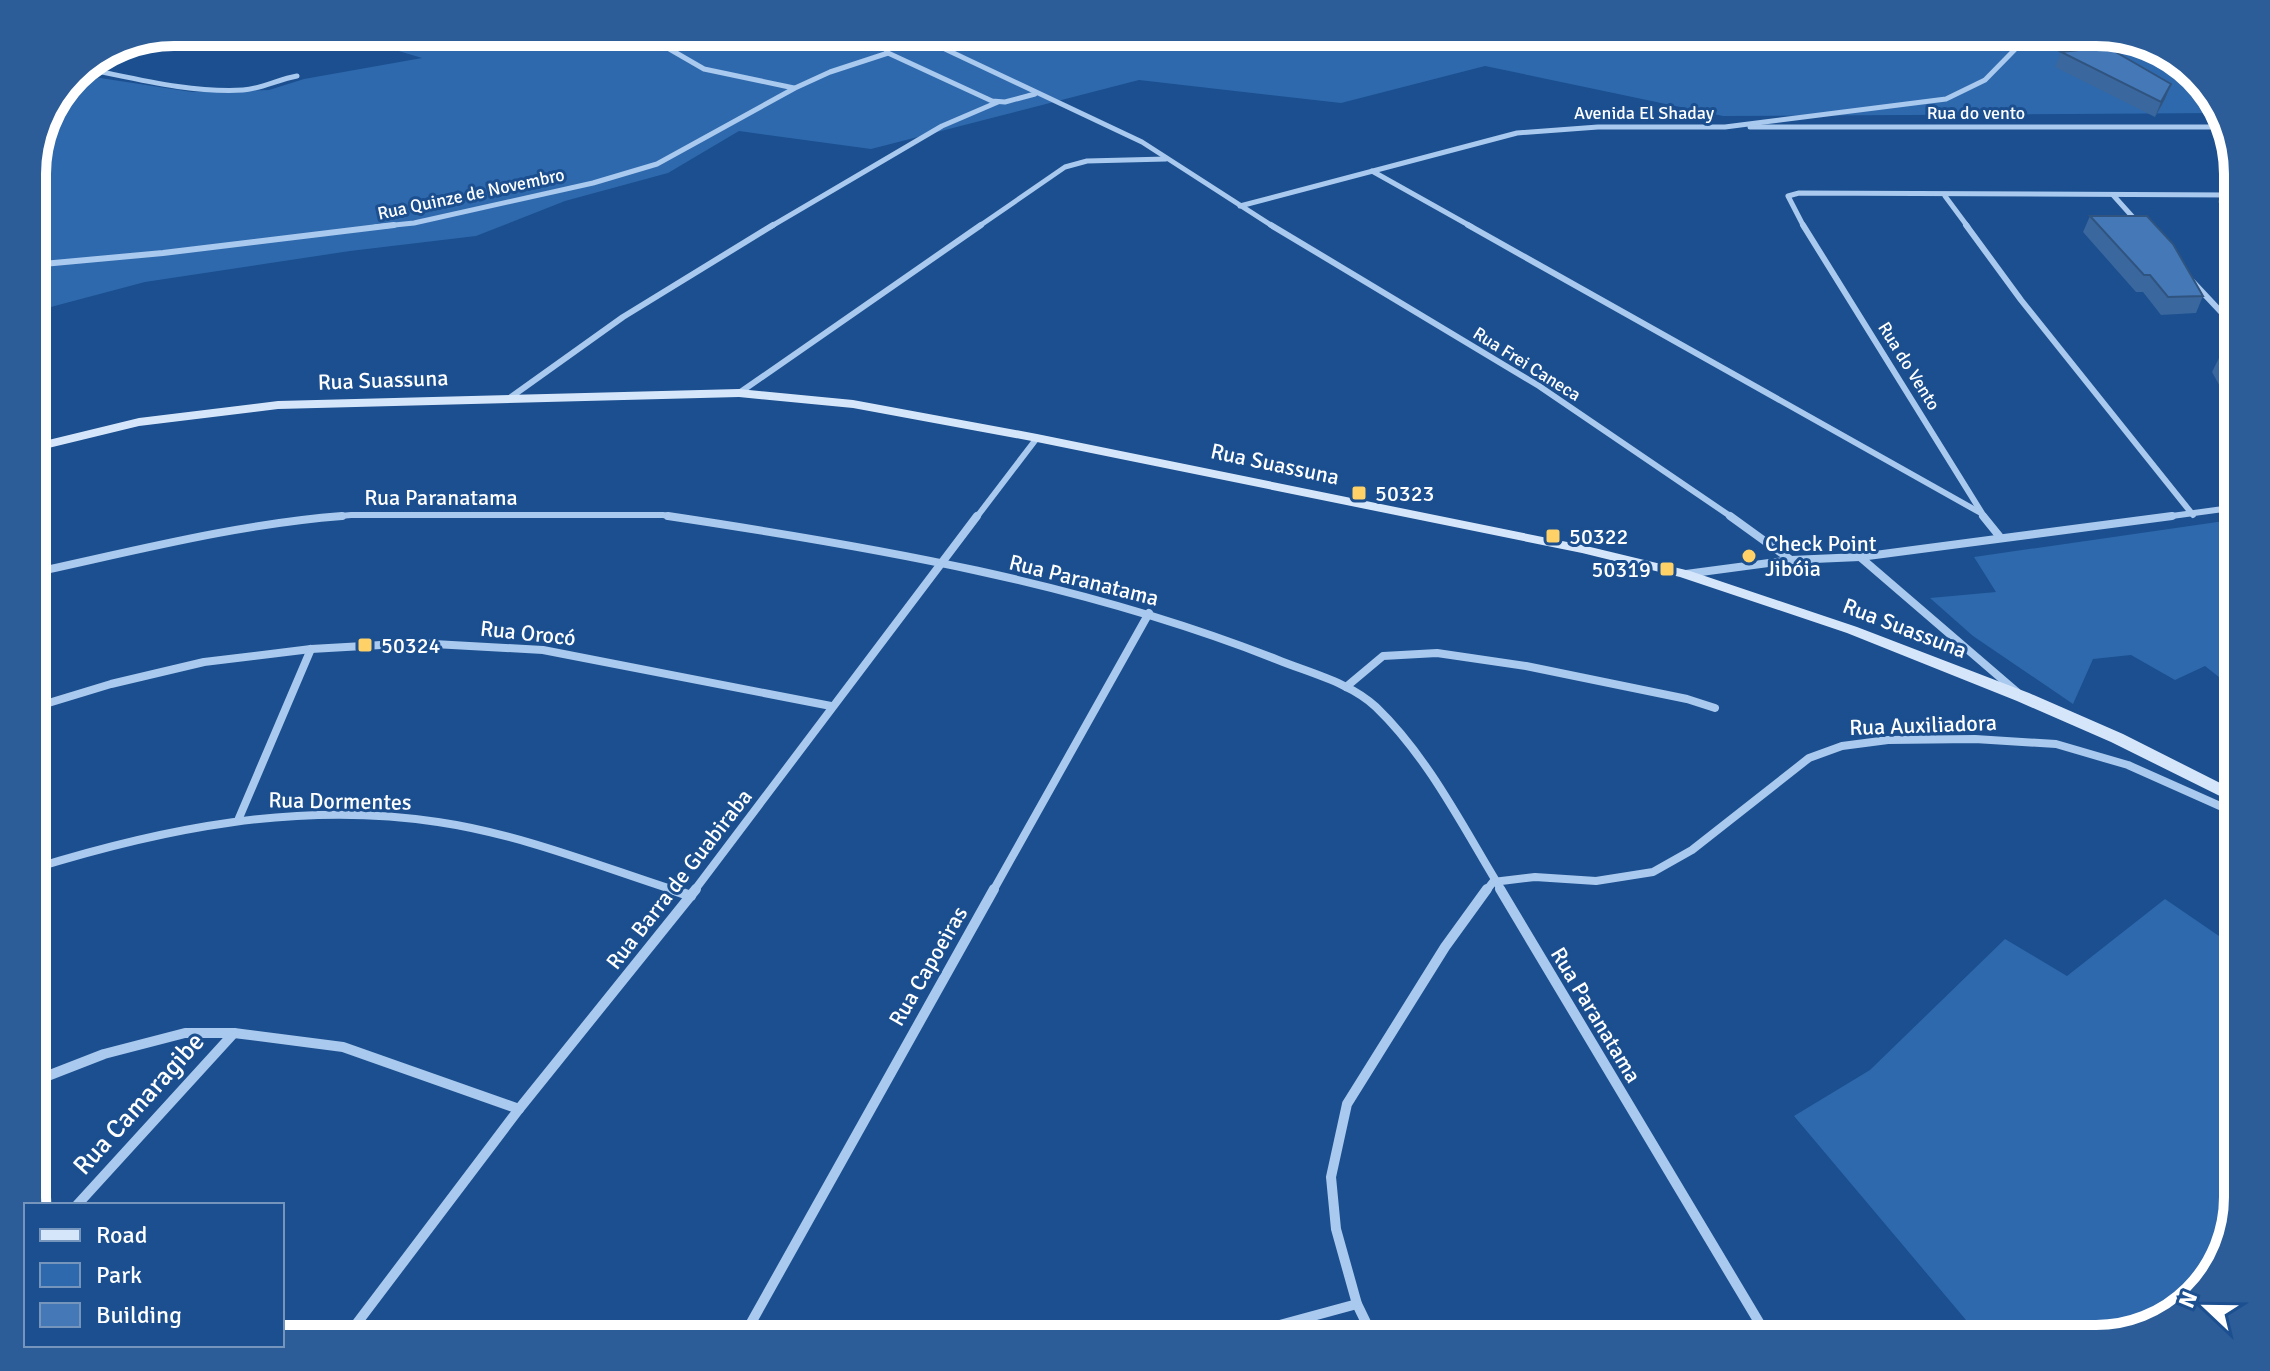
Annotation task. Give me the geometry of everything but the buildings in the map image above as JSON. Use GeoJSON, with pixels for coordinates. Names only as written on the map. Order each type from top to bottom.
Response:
{"type":"FeatureCollection","features":[{"type":"Feature","properties":{"kind":"street"},"geometry":{"type":"LineString","coordinates":[[662,46],[704,69],[795,88]]}},
{"type":"Feature","properties":{"kind":"street"},"geometry":{"type":"LineString","coordinates":[[884,46],[888,53],[998,102]]}},
{"type":"Feature","properties":{"kind":"street","name":"Rua Frei Caneca"},"geometry":{"type":"LineString","coordinates":[[938,46],[1142,142],[1239,206],[1539,386],[1679,479],[1791,560]]}},
{"type":"Feature","properties":{"kind":"street","name":"Avenida El Shaday"},"geometry":{"type":"LineString","coordinates":[[1239,206],[1539,130],[1725,127],[1946,99],[1993,73],[2019,46]]}},
{"type":"Feature","properties":{"kind":"street","name":"Rua Quinze de Novembro"},"geometry":{"type":"LineString","coordinates":[[46,264],[366,230],[507,204],[627,174],[657,164],[795,88],[830,72],[888,53]]}},
{"type":"Feature","properties":{"kind":"street"},"geometry":{"type":"LineString","coordinates":[[99,71],[164,84],[226,89],[256,88],[297,76]]}},
{"type":"Feature","properties":{"kind":"street"},"geometry":{"type":"LineString","coordinates":[[511,397],[623,317],[830,190],[942,126],[998,102],[1036,94]]}},
{"type":"Feature","properties":{"kind":"street","name":"Rua do vento"},"geometry":{"type":"LineString","coordinates":[[1725,127],[2215,127]]}},
{"type":"Feature","properties":{"kind":"street"},"geometry":{"type":"LineString","coordinates":[[739,393],[1065,167],[1087,161],[1166,159]]}},
{"type":"Feature","properties":{"kind":"street"},"geometry":{"type":"LineString","coordinates":[[1372,171],[1980,512]]}},
{"type":"Feature","properties":{"kind":"street","name":"Rua do Vento"},"geometry":{"type":"LineString","coordinates":[[1945,196],[1799,193],[1788,196],[1980,512],[2000,537]]}},
{"type":"Feature","properties":{"kind":"street"},"geometry":{"type":"LineString","coordinates":[[2113,195],[2145,229]]}},
{"type":"Feature","properties":{"kind":"street"},"geometry":{"type":"LineString","coordinates":[[1945,196],[2224,195]]}},
{"type":"Feature","properties":{"kind":"street"},"geometry":{"type":"LineString","coordinates":[[1945,196],[2021,300],[2193,515]]}},
{"type":"Feature","properties":{"kind":"street"},"geometry":{"type":"LineString","coordinates":[[2187,275],[2224,315]]}},
{"type":"Feature","properties":{"kind":"street","name":"Rua Suassuna"},"geometry":{"type":"LineString","coordinates":[[46,445],[139,422],[278,405],[739,393],[853,404],[1037,438],[1582,549],[1685,574],[1852,630],[2023,697],[2117,738],[2224,792]]}},
{"type":"Feature","properties":{"kind":"street","name":"Rua Barra de Guabiraba"},"geometry":{"type":"LineString","coordinates":[[356,1325],[519,1109],[691,896],[831,706],[1037,438]]}},
{"type":"Feature","properties":{"kind":"street"},"geometry":{"type":"LineString","coordinates":[[1685,574],[1791,560],[1860,557],[2224,509]]}},
{"type":"Feature","properties":{"kind":"street","name":"Rua Paranatama"},"geometry":{"type":"LineString","coordinates":[[46,570],[302,519],[351,515],[663,515],[806,537],[1031,584],[1149,613],[1205,631],[1346,687],[1375,706],[1432,775],[1493,882],[1761,1325]]}},
{"type":"Feature","properties":{"kind":"street"},"geometry":{"type":"LineString","coordinates":[[1860,557],[2023,697]]}},
{"type":"Feature","properties":{"kind":"street","name":"Rua Capoeiras"},"geometry":{"type":"LineString","coordinates":[[750,1325],[1149,613]]}},
{"type":"Feature","properties":{"kind":"street","name":"Rua Orocó"},"geometry":{"type":"LineString","coordinates":[[46,704],[111,684],[204,662],[311,649],[416,643],[543,650],[831,706]]}},
{"type":"Feature","properties":{"kind":"street"},"geometry":{"type":"LineString","coordinates":[[239,818],[311,649]]}},
{"type":"Feature","properties":{"kind":"street"},"geometry":{"type":"LineString","coordinates":[[1346,687],[1383,656],[1437,653],[1526,666],[1687,699],[1715,708]]}},
{"type":"Feature","properties":{"kind":"street","name":"Rua Auxiliadora"},"geometry":{"type":"LineString","coordinates":[[1493,882],[1535,877],[1596,881],[1653,872],[1702,843],[1809,758],[1842,746],[1888,740],[1975,739],[2056,744],[2103,755],[2224,808]]}},
{"type":"Feature","properties":{"kind":"street","name":"Rua Dormentes"},"geometry":{"type":"LineString","coordinates":[[46,865],[176,829],[239,818],[359,815],[439,822],[500,836],[691,896]]}},
{"type":"Feature","properties":{"kind":"street"},"geometry":{"type":"LineString","coordinates":[[1367,1325],[1357,1304],[1336,1229],[1331,1177],[1347,1104],[1445,947],[1493,882]]}},
{"type":"Feature","properties":{"kind":"street"},"geometry":{"type":"LineString","coordinates":[[46,1077],[104,1054],[185,1033],[234,1033],[343,1047],[519,1109]]}},
{"type":"Feature","properties":{"kind":"street","name":"Rua Camaragibe"},"geometry":{"type":"LineString","coordinates":[[79,1203],[234,1033]]}},
{"type":"Feature","properties":{"kind":"street"},"geometry":{"type":"LineString","coordinates":[[1280,1325],[1357,1304]]}},
{"type":"Feature","properties":{"kind":"green space"},"geometry":{"type":"Polygon","coordinates":[[[382,46],[2096,46],[2129,50],[2160,63],[2187,83],[2208,113],[1723,116],[1485,66],[1341,103],[1139,80],[871,149],[739,131],[668,173],[565,201],[476,236],[350,251],[145,282],[46,308],[46,166],[50,141],[68,103],[91,77],[192,92],[269,90],[304,79],[422,58],[382,46]]]}},
{"type":"Feature","properties":{"kind":"green space"},"geometry":{"type":"Polygon","coordinates":[[[2224,521],[2224,681],[2205,666],[2175,680],[2131,655],[2093,659],[2073,704],[1973,636],[1930,598],[1996,592],[1974,557],[2224,521]]]}},
{"type":"Feature","properties":{"kind":"green space"},"geometry":{"type":"Polygon","coordinates":[[[2165,899],[2224,939],[2224,1197],[2220,1230],[2203,1267],[2166,1267],[2166,1304],[2129,1321],[2096,1325],[1970,1325],[1794,1116],[1870,1070],[2005,939],[2067,976],[2165,899]]]}},
{"type":"Feature","properties":{"kind":"place","name":"50323"},"geometry":{"type":"Point","coordinates":[1359,493]}},
{"type":"Feature","properties":{"kind":"place","name":"50322"},"geometry":{"type":"Point","coordinates":[1553,536]}},
{"type":"Feature","properties":{"kind":"place","name":"Check Point Jibóia"},"geometry":{"type":"Point","coordinates":[1749,556]}},
{"type":"Feature","properties":{"kind":"place","name":"50319"},"geometry":{"type":"Point","coordinates":[1667,569]}},
{"type":"Feature","properties":{"kind":"place","name":"50324"},"geometry":{"type":"Point","coordinates":[365,645]}}]}
